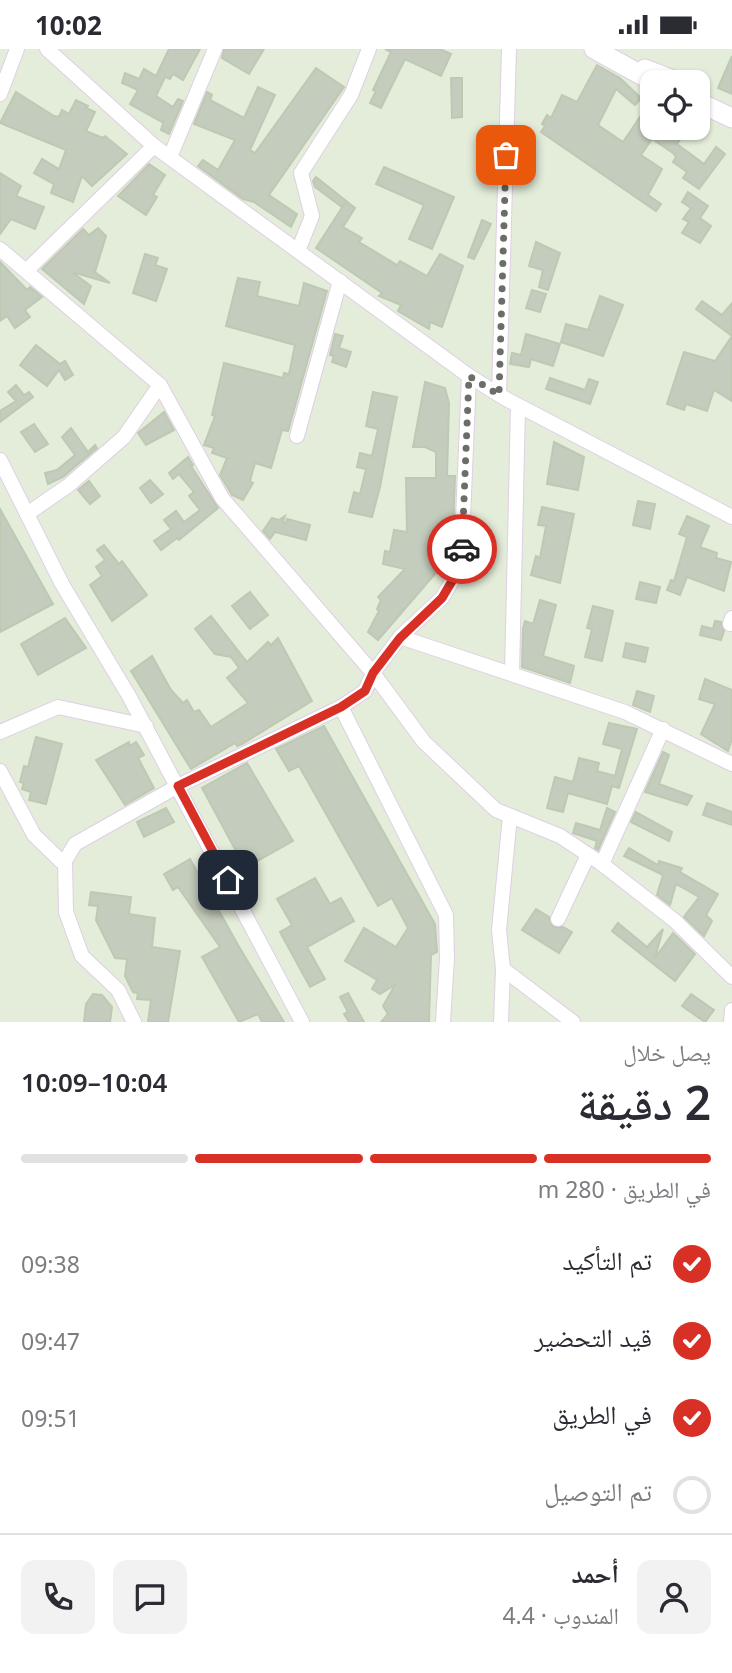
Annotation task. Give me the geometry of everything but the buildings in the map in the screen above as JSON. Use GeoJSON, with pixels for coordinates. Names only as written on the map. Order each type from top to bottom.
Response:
{"type":"FeatureCollection","features":[{"type":"Feature","properties":{"kind":"main road"},"geometry":{"type":"LineString","coordinates":[[594,49],[644,70]]}},
{"type":"Feature","properties":{"kind":"main road"},"geometry":{"type":"LineString","coordinates":[[624,63],[640,73]]}},
{"type":"Feature","properties":{"kind":"main road"},"geometry":{"type":"LineString","coordinates":[[710,96],[732,104]]}},
{"type":"Feature","properties":{"kind":"main road"},"geometry":{"type":"LineString","coordinates":[[710,108],[732,118]]}},
{"type":"Feature","properties":{"kind":"street"},"geometry":{"type":"LineString","coordinates":[[0,94],[17,49]]}},
{"type":"Feature","properties":{"kind":"street"},"geometry":{"type":"LineString","coordinates":[[47,49],[154,146],[469,376],[518,406],[732,517]]}},
{"type":"Feature","properties":{"kind":"street"},"geometry":{"type":"LineString","coordinates":[[170,157],[215,49]]}},
{"type":"Feature","properties":{"kind":"street"},"geometry":{"type":"LineString","coordinates":[[298,251],[312,216],[301,173],[351,95],[369,49]]}},
{"type":"Feature","properties":{"kind":"street"},"geometry":{"type":"LineString","coordinates":[[499,395],[509,49]]}},
{"type":"Feature","properties":{"kind":"street"},"geometry":{"type":"LineString","coordinates":[[27,270],[154,146]]}},
{"type":"Feature","properties":{"kind":"street"},"geometry":{"type":"LineString","coordinates":[[0,249],[160,385],[222,498],[373,673],[424,742],[496,810],[560,837],[602,864],[675,921],[732,977]]}},
{"type":"Feature","properties":{"kind":"street"},"geometry":{"type":"LineString","coordinates":[[297,436],[340,281]]}},
{"type":"Feature","properties":{"kind":"street"},"geometry":{"type":"LineString","coordinates":[[134,1022],[118,989],[82,956],[65,912],[65,865],[75,844],[178,786],[341,707],[365,691],[373,673],[400,638],[442,598],[461,566],[469,376]]}},
{"type":"Feature","properties":{"kind":"street"},"geometry":{"type":"LineString","coordinates":[[27,514],[69,485],[124,437],[160,385]]}},
{"type":"Feature","properties":{"kind":"street"},"geometry":{"type":"LineString","coordinates":[[512,674],[518,406]]}},
{"type":"Feature","properties":{"kind":"street"},"geometry":{"type":"LineString","coordinates":[[0,460],[62,584],[146,726],[302,1022]]}},
{"type":"Feature","properties":{"kind":"street"},"geometry":{"type":"LineString","coordinates":[[400,638],[481,667],[512,674],[625,712],[732,764]]}},
{"type":"Feature","properties":{"kind":"street"},"geometry":{"type":"LineString","coordinates":[[0,732],[58,707],[146,726]]}},
{"type":"Feature","properties":{"kind":"street"},"geometry":{"type":"LineString","coordinates":[[341,707],[446,915],[447,958],[443,1022]]}},
{"type":"Feature","properties":{"kind":"street"},"geometry":{"type":"LineString","coordinates":[[602,864],[663,729]]}},
{"type":"Feature","properties":{"kind":"street"},"geometry":{"type":"LineString","coordinates":[[0,771],[34,835],[65,865]]}},
{"type":"Feature","properties":{"kind":"street"},"geometry":{"type":"LineString","coordinates":[[500,1022],[503,969],[499,930],[510,816]]}},
{"type":"Feature","properties":{"kind":"street"},"geometry":{"type":"LineString","coordinates":[[558,919],[588,855]]}},
{"type":"Feature","properties":{"kind":"street"},"geometry":{"type":"LineString","coordinates":[[503,969],[573,1022]]}},
{"type":"Feature","properties":{"kind":"street"},"geometry":{"type":"LineString","coordinates":[[731,1022],[732,1010]]}},
{"type":"Feature","properties":{"kind":"way so far"},"geometry":{"type":"LineString","coordinates":[[462,549],[469,376],[499,395],[506,155]]}},
{"type":"Feature","properties":{"kind":"route"},"geometry":{"type":"LineString","coordinates":[[228,880],[178,786],[341,707],[365,691],[373,673],[400,638],[442,598],[453,583],[461,566],[462,549]]}}]}
